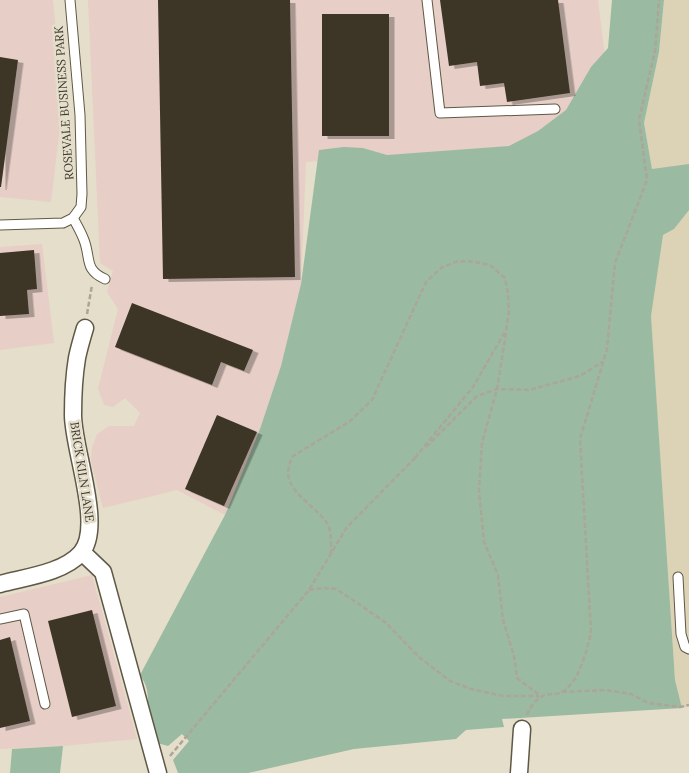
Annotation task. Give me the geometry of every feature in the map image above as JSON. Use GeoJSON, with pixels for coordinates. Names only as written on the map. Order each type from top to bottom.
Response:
{"type":"FeatureCollection","features":[{"type":"Feature","properties":{"kind":"street","name":"BRICK KILN LANE"},"geometry":{"type":"LineString","coordinates":[[82,552],[90,531],[90,513],[73,417],[77,358],[85,328]]}},
{"type":"Feature","properties":{"kind":"street"},"geometry":{"type":"LineString","coordinates":[[0,584],[59,569],[69,564],[82,552],[103,572],[158,772]]}},
{"type":"Feature","properties":{"kind":"street"},"geometry":{"type":"LineString","coordinates":[[519,773],[522,729]]}},
{"type":"Feature","properties":{"kind":"lane","name":"ROSEVALE BUSINESS PARK"},"geometry":{"type":"LineString","coordinates":[[70,0],[80,115],[82,194],[81,207],[74,218]]}},
{"type":"Feature","properties":{"kind":"lane"},"geometry":{"type":"LineString","coordinates":[[427,0],[440,113],[555,109]]}},
{"type":"Feature","properties":{"kind":"lane"},"geometry":{"type":"LineString","coordinates":[[0,225],[63,222],[74,218],[85,241],[89,267],[105,279]]}},
{"type":"Feature","properties":{"kind":"lane"},"geometry":{"type":"LineString","coordinates":[[678,577],[681,634],[685,647],[689,649]]}},
{"type":"Feature","properties":{"kind":"lane"},"geometry":{"type":"LineString","coordinates":[[0,619],[24,614],[45,704]]}},
{"type":"Feature","properties":{"kind":"path"},"geometry":{"type":"LineString","coordinates":[[561,693],[576,678],[586,656],[591,632],[580,438],[607,349],[615,263],[647,180],[639,120],[655,51],[659,0]]}},
{"type":"Feature","properties":{"kind":"path"},"geometry":{"type":"LineString","coordinates":[[331,554],[331,537],[328,524],[294,489],[288,476],[288,464],[293,456],[349,422],[372,400],[426,282],[441,268],[458,261],[490,265],[505,278],[509,312],[497,389],[482,443],[479,491],[484,542],[498,575],[503,620],[514,656],[517,678],[541,696]]}},
{"type":"Feature","properties":{"kind":"path"},"geometry":{"type":"LineString","coordinates":[[85,328],[94,272]]}},
{"type":"Feature","properties":{"kind":"path"},"geometry":{"type":"LineString","coordinates":[[414,459],[473,387],[506,330]]}},
{"type":"Feature","properties":{"kind":"path"},"geometry":{"type":"LineString","coordinates":[[158,772],[309,590],[347,527],[477,396],[497,389],[529,390],[580,376],[603,361]]}},
{"type":"Feature","properties":{"kind":"path"},"geometry":{"type":"LineString","coordinates":[[309,590],[336,589],[386,623],[419,657],[450,681],[471,689],[503,696],[541,696],[606,690],[631,694],[648,703],[680,707],[689,704]]}},
{"type":"Feature","properties":{"kind":"path"},"geometry":{"type":"LineString","coordinates":[[522,729],[529,710],[541,696]]}},
{"type":"Feature","properties":{"kind":"shaded area"},"geometry":{"type":"Polygon","coordinates":[[[0,0],[53,0],[63,101],[51,202],[0,197],[0,0]]]}},
{"type":"Feature","properties":{"kind":"shaded area"},"geometry":{"type":"Polygon","coordinates":[[[88,0],[598,0],[615,138],[306,162],[301,284],[281,366],[260,429],[225,515],[177,490],[103,508],[91,461],[92,447],[97,434],[109,426],[134,426],[140,413],[125,398],[113,407],[104,405],[98,389],[118,309],[107,292],[113,271],[100,263],[88,0]]]}},
{"type":"Feature","properties":{"kind":"shaded area"},"geometry":{"type":"Polygon","coordinates":[[[664,0],[689,0],[689,706],[682,708],[675,680],[643,201],[652,169],[644,123],[659,52],[664,0]]]}},
{"type":"Feature","properties":{"kind":"shaded area"},"geometry":{"type":"Polygon","coordinates":[[[42,244],[54,343],[0,350],[0,247],[42,244]]]}},
{"type":"Feature","properties":{"kind":"shaded area"},"geometry":{"type":"Polygon","coordinates":[[[92,575],[137,739],[63,746],[0,749],[0,597],[92,575]]]}},
{"type":"Feature","properties":{"kind":"green space"},"geometry":{"type":"Polygon","coordinates":[[[612,0],[664,0],[659,52],[644,123],[652,169],[689,164],[689,210],[674,229],[663,235],[651,316],[675,680],[682,708],[502,719],[504,727],[466,730],[456,739],[354,749],[248,773],[178,773],[173,760],[189,741],[182,734],[168,746],[157,743],[148,720],[146,686],[140,675],[225,515],[260,429],[281,366],[301,284],[319,150],[344,147],[363,148],[387,155],[509,146],[538,131],[566,110],[591,67],[608,48],[612,0]]]}},
{"type":"Feature","properties":{"kind":"green space"},"geometry":{"type":"Polygon","coordinates":[[[63,746],[60,773],[10,773],[12,749],[63,746]]]}},
{"type":"Feature","properties":{"kind":"building"},"geometry":{"type":"Polygon","coordinates":[[[158,0],[290,0],[295,277],[163,279],[158,0]]]}},
{"type":"Feature","properties":{"kind":"building"},"geometry":{"type":"Polygon","coordinates":[[[440,0],[558,0],[570,93],[507,102],[504,83],[480,86],[477,62],[449,66],[440,0]]]}},
{"type":"Feature","properties":{"kind":"building"},"geometry":{"type":"Polygon","coordinates":[[[322,14],[389,14],[389,136],[322,136],[322,14]]]}},
{"type":"Feature","properties":{"kind":"building"},"geometry":{"type":"Polygon","coordinates":[[[0,57],[18,60],[1,187],[0,187],[0,57]]]}},
{"type":"Feature","properties":{"kind":"building"},"geometry":{"type":"Polygon","coordinates":[[[34,250],[37,289],[27,290],[29,314],[0,316],[0,253],[34,250]]]}},
{"type":"Feature","properties":{"kind":"building"},"geometry":{"type":"Polygon","coordinates":[[[132,303],[253,350],[244,371],[221,362],[212,385],[115,347],[132,303]]]}},
{"type":"Feature","properties":{"kind":"building"},"geometry":{"type":"Polygon","coordinates":[[[217,415],[257,432],[224,506],[185,489],[217,415]]]}},
{"type":"Feature","properties":{"kind":"building"},"geometry":{"type":"Polygon","coordinates":[[[92,610],[116,706],[72,717],[48,621],[92,610]]]}},
{"type":"Feature","properties":{"kind":"building"},"geometry":{"type":"Polygon","coordinates":[[[10,637],[30,721],[0,728],[0,640],[10,637]]]}}]}
